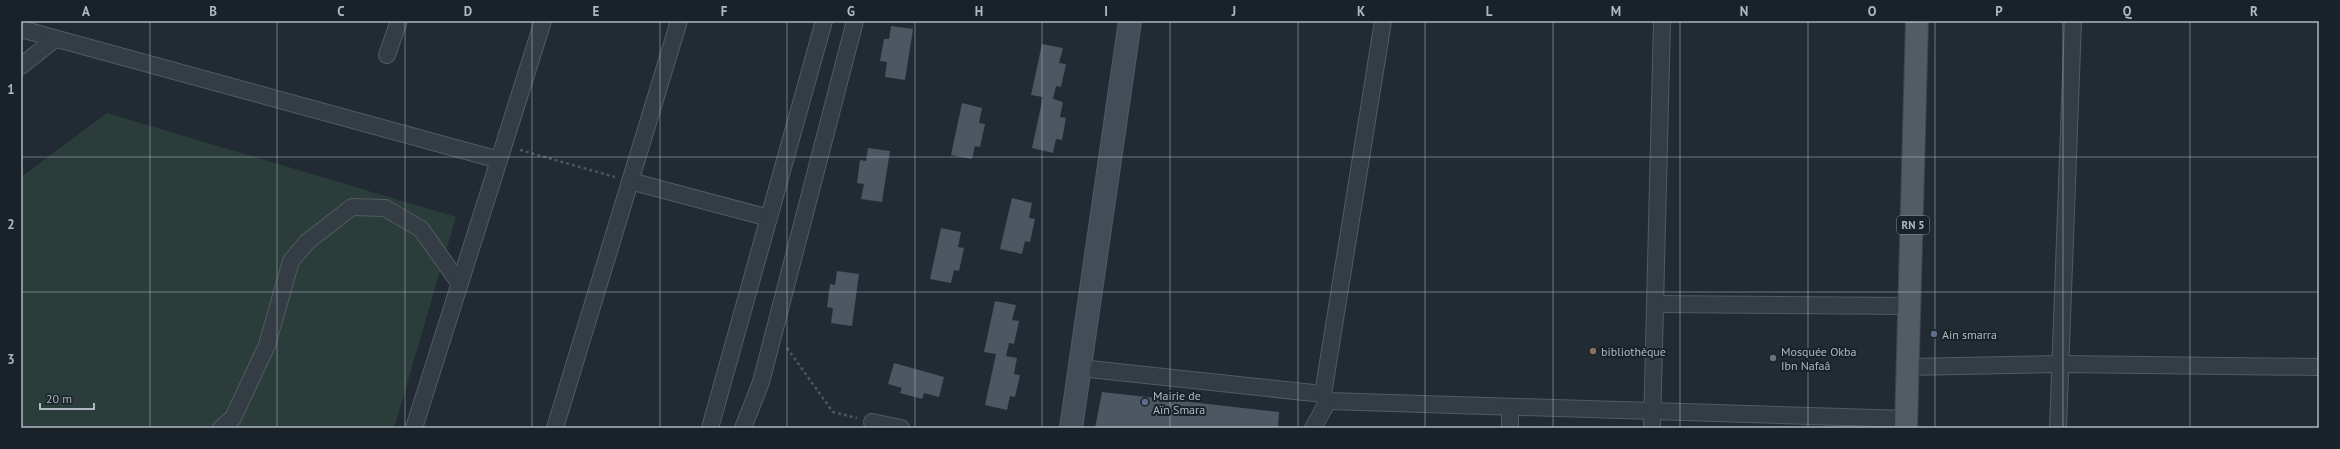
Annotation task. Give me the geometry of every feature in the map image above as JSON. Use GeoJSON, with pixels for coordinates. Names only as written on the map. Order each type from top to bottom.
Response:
{"type":"FeatureCollection","features":[{"type":"Feature","properties":{"kind":"main road"},"geometry":{"type":"LineString","coordinates":[[1071,428],[1130,21]]}},
{"type":"Feature","properties":{"kind":"main road","name":"RN 5"},"geometry":{"type":"LineString","coordinates":[[1907,424],[1917,21]]}},
{"type":"Feature","properties":{"kind":"street"},"geometry":{"type":"LineString","coordinates":[[387,55],[398,21]]}},
{"type":"Feature","properties":{"kind":"street"},"geometry":{"type":"LineString","coordinates":[[414,428],[543,21]]}},
{"type":"Feature","properties":{"kind":"street"},"geometry":{"type":"LineString","coordinates":[[555,428],[679,21]]}},
{"type":"Feature","properties":{"kind":"street"},"geometry":{"type":"LineString","coordinates":[[710,428],[824,21]]}},
{"type":"Feature","properties":{"kind":"street"},"geometry":{"type":"LineString","coordinates":[[744,428],[761,382],[855,21]]}},
{"type":"Feature","properties":{"kind":"street"},"geometry":{"type":"LineString","coordinates":[[1313,428],[1325,397],[1383,21]]}},
{"type":"Feature","properties":{"kind":"street"},"geometry":{"type":"LineString","coordinates":[[1652,428],[1662,21]]}},
{"type":"Feature","properties":{"kind":"street"},"geometry":{"type":"LineString","coordinates":[[2058,428],[2073,21]]}},
{"type":"Feature","properties":{"kind":"street"},"geometry":{"type":"LineString","coordinates":[[21,29],[502,153]]}},
{"type":"Feature","properties":{"kind":"street"},"geometry":{"type":"LineString","coordinates":[[21,66],[55,39]]}},
{"type":"Feature","properties":{"kind":"street"},"geometry":{"type":"LineString","coordinates":[[630,181],[769,218]]}},
{"type":"Feature","properties":{"kind":"street"},"geometry":{"type":"LineString","coordinates":[[221,428],[233,418],[266,345],[291,261],[307,242],[352,207],[385,208],[421,229],[460,284]]}},
{"type":"Feature","properties":{"kind":"street"},"geometry":{"type":"LineString","coordinates":[[1656,304],[1911,306]]}},
{"type":"Feature","properties":{"kind":"street"},"geometry":{"type":"LineString","coordinates":[[1908,367],[2061,364],[2319,368]]}},
{"type":"Feature","properties":{"kind":"street"},"geometry":{"type":"LineString","coordinates":[[1080,368],[1325,397],[1510,407],[1653,411],[1907,424]]}},
{"type":"Feature","properties":{"kind":"street"},"geometry":{"type":"LineString","coordinates":[[1510,407],[1510,428]]}},
{"type":"Feature","properties":{"kind":"street"},"geometry":{"type":"LineString","coordinates":[[872,422],[901,428]]}},
{"type":"Feature","properties":{"kind":"path"},"geometry":{"type":"LineString","coordinates":[[502,153],[630,181]]}},
{"type":"Feature","properties":{"kind":"path"},"geometry":{"type":"LineString","coordinates":[[774,332],[833,412],[872,422]]}},
{"type":"Feature","properties":{"kind":"green space"},"geometry":{"type":"Polygon","coordinates":[[[107,113],[456,217],[394,428],[21,428],[21,177],[107,113]]]}},
{"type":"Feature","properties":{"kind":"building"},"geometry":{"type":"Polygon","coordinates":[[[891,26],[913,29],[905,80],[885,77],[887,62],[880,61],[884,39],[889,39],[891,26]]]}},
{"type":"Feature","properties":{"kind":"building"},"geometry":{"type":"Polygon","coordinates":[[[1042,44],[1063,48],[1059,63],[1066,64],[1061,87],[1056,86],[1053,99],[1063,102],[1060,117],[1066,118],[1062,140],[1056,139],[1053,153],[1032,148],[1043,97],[1031,95],[1042,44]]]}},
{"type":"Feature","properties":{"kind":"building"},"geometry":{"type":"Polygon","coordinates":[[[962,103],[982,108],[979,123],[985,124],[980,147],[975,146],[972,159],[951,155],[962,103]]]}},
{"type":"Feature","properties":{"kind":"building"},"geometry":{"type":"Polygon","coordinates":[[[868,148],[890,151],[882,202],[861,199],[864,184],[857,183],[860,160],[866,161],[868,148]]]}},
{"type":"Feature","properties":{"kind":"building"},"geometry":{"type":"Polygon","coordinates":[[[1012,198],[1032,203],[1029,218],[1035,219],[1030,242],[1025,241],[1022,254],[1000,249],[1012,198]]]}},
{"type":"Feature","properties":{"kind":"building"},"geometry":{"type":"Polygon","coordinates":[[[941,228],[961,232],[958,247],[964,248],[959,271],[954,270],[951,283],[930,279],[941,228]]]}},
{"type":"Feature","properties":{"kind":"building"},"geometry":{"type":"Polygon","coordinates":[[[837,271],[859,274],[852,326],[831,323],[833,308],[827,307],[830,284],[835,285],[837,271]]]}},
{"type":"Feature","properties":{"kind":"building"},"geometry":{"type":"Polygon","coordinates":[[[995,301],[1016,305],[1012,320],[1019,321],[1014,344],[1009,343],[1006,356],[1017,358],[1014,374],[1020,375],[1015,397],[1010,396],[1007,410],[985,405],[996,354],[984,352],[995,301]]]}},
{"type":"Feature","properties":{"kind":"building"},"geometry":{"type":"Polygon","coordinates":[[[894,363],[944,377],[939,397],[924,393],[922,399],[900,393],[902,388],[888,384],[894,363]]]}},
{"type":"Feature","properties":{"kind":"building","name":"Mairie de Aïn Smara"},"geometry":{"type":"Polygon","coordinates":[[[1102,392],[1279,412],[1278,428],[1095,428],[1102,392]]]}},
{"type":"Feature","properties":{"kind":"place","name":"Ain smarra"},"geometry":{"type":"Point","coordinates":[1934,334]}},
{"type":"Feature","properties":{"kind":"place","name":"bibliothèque"},"geometry":{"type":"Point","coordinates":[1593,351]}},
{"type":"Feature","properties":{"kind":"place","name":"Mosquée Okba Ibn Nafaâ"},"geometry":{"type":"Point","coordinates":[1773,358]}},
{"type":"Feature","properties":{"kind":"place","name":"Mairie de Aïn Smara"},"geometry":{"type":"Point","coordinates":[1145,402]}}]}
